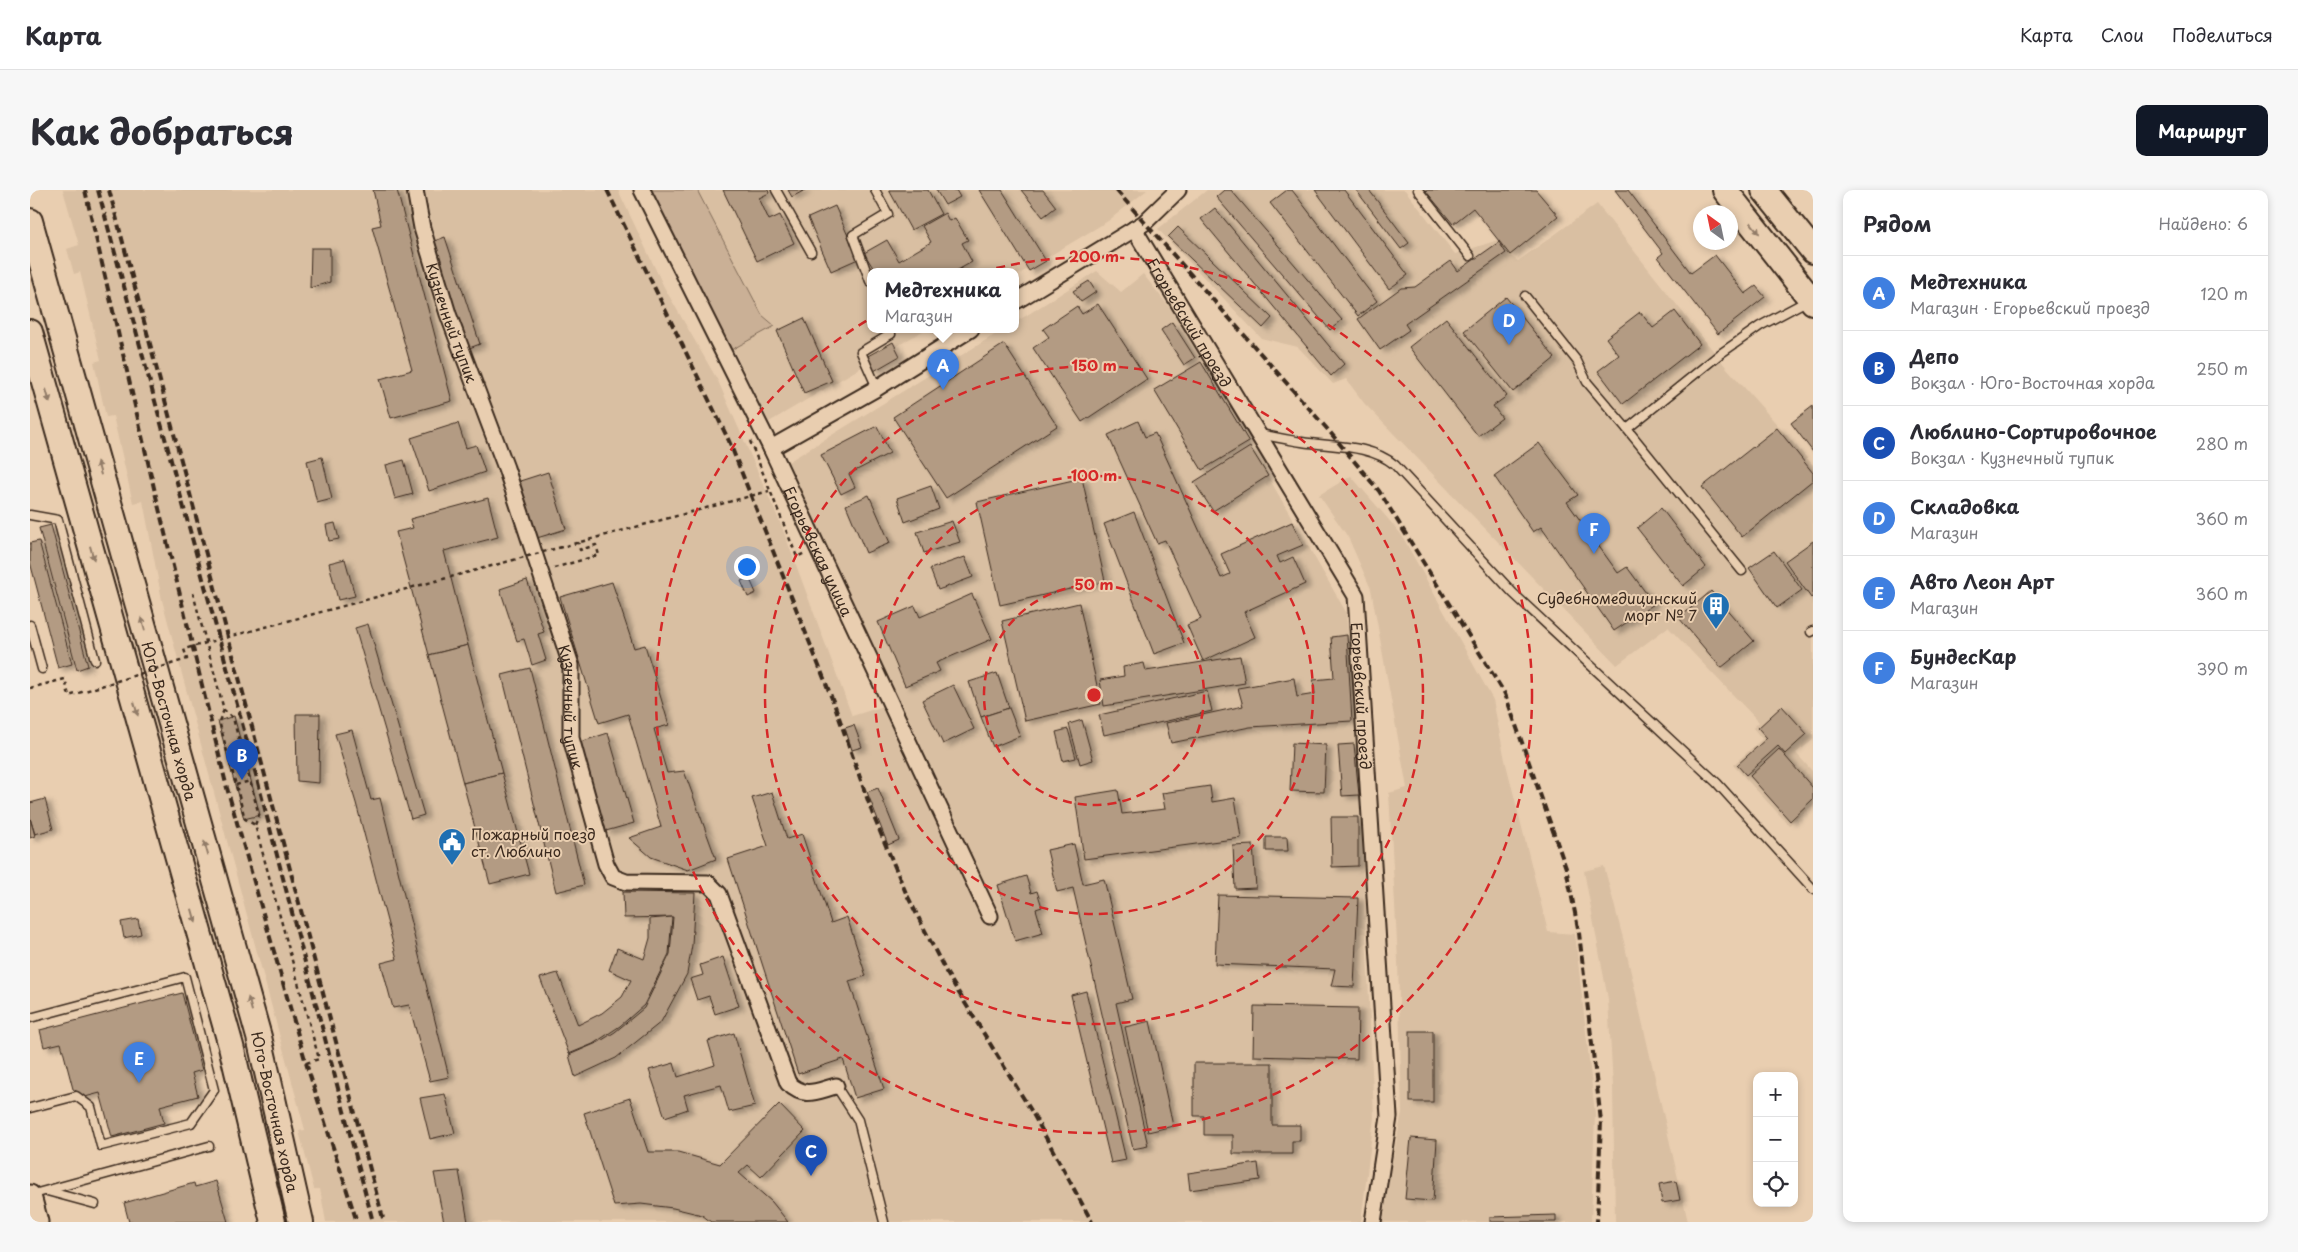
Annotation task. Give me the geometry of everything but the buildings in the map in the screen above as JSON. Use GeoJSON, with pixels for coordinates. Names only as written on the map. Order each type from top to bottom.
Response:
{"type":"FeatureCollection","features":[{"type":"Feature","properties":{"kind":"main road"},"geometry":{"type":"LineString","coordinates":[[1725,190],[1813,302]]}},
{"type":"Feature","properties":{"kind":"main road"},"geometry":{"type":"LineString","coordinates":[[1764,190],[1813,251]]}},
{"type":"Feature","properties":{"kind":"main road","name":"Юго-Восточная хорда"},"geometry":{"type":"LineString","coordinates":[[30,221],[259,1037],[301,1222]]}},
{"type":"Feature","properties":{"kind":"main road","name":"Юго-Восточная хорда"},"geometry":{"type":"LineString","coordinates":[[30,332],[231,1046],[273,1222]]}},
{"type":"Feature","properties":{"kind":"main road"},"geometry":{"type":"LineString","coordinates":[[35,1194],[37,1222]]}},
{"type":"Feature","properties":{"kind":"street","name":"Кузнечный тупик"},"geometry":{"type":"LineString","coordinates":[[415,190],[422,228],[448,314],[506,468],[572,665],[571,738],[606,864],[613,878],[626,882],[708,883],[720,894],[788,1083],[797,1092],[807,1093],[836,1086]]}},
{"type":"Feature","properties":{"kind":"street","name":"Егорьевская улица"},"geometry":{"type":"LineString","coordinates":[[642,190],[771,448],[990,916]]}},
{"type":"Feature","properties":{"kind":"street"},"geometry":{"type":"LineString","coordinates":[[1019,299],[1134,229],[1178,190]]}},
{"type":"Feature","properties":{"kind":"street","name":"Егорьевский проезд"},"geometry":{"type":"LineString","coordinates":[[1134,229],[1356,596],[1389,1117],[1373,1222]]}},
{"type":"Feature","properties":{"kind":"street"},"geometry":{"type":"LineString","coordinates":[[771,448],[877,388],[965,333]]}},
{"type":"Feature","properties":{"kind":"lane"},"geometry":{"type":"LineString","coordinates":[[776,190],[810,252]]}},
{"type":"Feature","properties":{"kind":"lane"},"geometry":{"type":"LineString","coordinates":[[867,273],[853,235],[888,214],[875,190]]}},
{"type":"Feature","properties":{"kind":"lane"},"geometry":{"type":"LineString","coordinates":[[1418,190],[1470,256]]}},
{"type":"Feature","properties":{"kind":"lane"},"geometry":{"type":"LineString","coordinates":[[1525,296],[1577,361],[1587,382],[1742,571]]}},
{"type":"Feature","properties":{"kind":"lane"},"geometry":{"type":"LineString","coordinates":[[1627,429],[1720,354],[1760,326],[1801,304],[1813,302]]}},
{"type":"Feature","properties":{"kind":"lane"},"geometry":{"type":"LineString","coordinates":[[877,388],[861,352],[891,333]]}},
{"type":"Feature","properties":{"kind":"lane"},"geometry":{"type":"LineString","coordinates":[[1258,433],[1300,442],[1372,451],[1385,456],[1395,464],[1513,593],[1717,783],[1813,889]]}},
{"type":"Feature","properties":{"kind":"lane"},"geometry":{"type":"LineString","coordinates":[[30,515],[58,520],[96,660]]}},
{"type":"Feature","properties":{"kind":"lane"},"geometry":{"type":"LineString","coordinates":[[30,625],[42,669]]}},
{"type":"Feature","properties":{"kind":"lane"},"geometry":{"type":"LineString","coordinates":[[30,1018],[185,977],[214,1090],[191,1123],[102,1146],[91,1107],[76,1096],[30,1108]]}},
{"type":"Feature","properties":{"kind":"lane"},"geometry":{"type":"LineString","coordinates":[[836,1086],[858,1120],[884,1222]]}},
{"type":"Feature","properties":{"kind":"lane"},"geometry":{"type":"LineString","coordinates":[[35,1194],[208,1146]]}},
{"type":"Feature","properties":{"kind":"lane"},"geometry":{"type":"LineString","coordinates":[[35,1194],[96,1204]]}},
{"type":"Feature","properties":{"kind":"path"},"geometry":{"type":"LineString","coordinates":[[747,436],[797,557]]}},
{"type":"Feature","properties":{"kind":"path"},"geometry":{"type":"LineString","coordinates":[[30,688],[65,679],[70,696],[186,659],[184,649],[770,491]]}},
{"type":"Feature","properties":{"kind":"path"},"geometry":{"type":"LineString","coordinates":[[548,570],[599,555],[596,545],[580,550],[578,542]]}},
{"type":"Feature","properties":{"kind":"path"},"geometry":{"type":"LineString","coordinates":[[193,593],[224,710],[233,718],[259,815],[255,826],[319,1059],[306,1063]]}},
{"type":"Feature","properties":{"kind":"path"},"geometry":{"type":"LineString","coordinates":[[224,710],[219,721],[245,819],[255,826]]}},
{"type":"Feature","properties":{"kind":"path"},"geometry":{"type":"LineString","coordinates":[[236,785],[250,781]]}},
{"type":"Feature","properties":{"kind":"shaded area"},"geometry":{"type":"Polygon","coordinates":[[[63,190],[618,190],[664,287],[718,381],[782,527],[852,716],[897,702],[788,462],[998,333],[1019,333],[1019,320],[1097,271],[1121,292],[1143,274],[1174,313],[1346,612],[1357,722],[1374,1117],[1361,1222],[326,1222],[320,1189],[314,1189],[299,1131],[305,1130],[162,600],[143,501],[133,503],[113,416],[106,417],[94,362],[101,360],[80,272],[74,274],[67,249],[79,245],[63,190]]]}},
{"type":"Feature","properties":{"kind":"shaded area"},"geometry":{"type":"Polygon","coordinates":[[[648,190],[697,190],[762,315],[775,326],[731,350],[648,190]]]}},
{"type":"Feature","properties":{"kind":"shaded area"},"geometry":{"type":"Polygon","coordinates":[[[654,190],[1147,190],[1108,221],[1019,274],[1019,268],[867,268],[867,333],[919,333],[769,422],[654,190]]]}},
{"type":"Feature","properties":{"kind":"shaded area"},"geometry":{"type":"Polygon","coordinates":[[[1207,190],[1405,190],[1455,254],[1498,240],[1510,256],[1518,261],[1597,204],[1726,367],[1813,465],[1813,740],[1796,753],[1813,772],[1813,805],[1789,825],[1733,765],[1762,739],[1753,728],[1759,722],[1668,627],[1617,665],[1364,403],[1346,379],[1333,384],[1298,347],[1261,338],[1158,229],[1207,190]]]}},
{"type":"Feature","properties":{"kind":"shaded area"},"geometry":{"type":"Polygon","coordinates":[[[1351,476],[1401,534],[1493,700],[1505,760],[1548,932],[1575,934],[1595,1114],[1591,1222],[1382,1222],[1383,1206],[1402,1113],[1398,961],[1389,793],[1407,788],[1371,589],[1348,537],[1319,495],[1351,476]]]}},
{"type":"Feature","properties":{"kind":"shaded area"},"geometry":{"type":"Polygon","coordinates":[[[1604,866],[1624,942],[1688,1222],[1615,1222],[1613,1086],[1608,999],[1584,871],[1604,866]]]}},
{"type":"Feature","properties":{"kind":"railway"},"geometry":{"type":"LineString","coordinates":[[85,190],[154,488],[227,788],[306,1063],[357,1222]]}},
{"type":"Feature","properties":{"kind":"railway"},"geometry":{"type":"LineString","coordinates":[[98,190],[256,775],[373,1222]]}},
{"type":"Feature","properties":{"kind":"railway"},"geometry":{"type":"LineString","coordinates":[[109,190],[384,1222]]}},
{"type":"Feature","properties":{"kind":"railway"},"geometry":{"type":"LineString","coordinates":[[607,190],[729,441],[835,706],[873,815],[906,893],[946,972],[1032,1112],[1092,1222]]}},
{"type":"Feature","properties":{"kind":"railway"},"geometry":{"type":"LineString","coordinates":[[1116,190],[1329,431],[1379,491],[1505,694],[1566,868],[1579,933],[1601,1121],[1597,1222]]}},
{"type":"Feature","properties":{"kind":"place","name":"Складовка"},"geometry":{"type":"Point","coordinates":[1509,345]}},
{"type":"Feature","properties":{"kind":"place","name":"Медтехника"},"geometry":{"type":"Point","coordinates":[943,390]}},
{"type":"Feature","properties":{"kind":"place","name":"БундесКар"},"geometry":{"type":"Point","coordinates":[1594,554]}},
{"type":"Feature","properties":{"kind":"place","name":"Судебномедицинский морг № 7"},"geometry":{"type":"Point","coordinates":[1716,630]}},
{"type":"Feature","properties":{"kind":"place","name":"Депо"},"geometry":{"type":"Point","coordinates":[242,780]}},
{"type":"Feature","properties":{"kind":"place","name":"Пожарный поезд ст. Люблино"},"geometry":{"type":"Point","coordinates":[452,866]}},
{"type":"Feature","properties":{"kind":"place","name":"Авто Леон Арт"},"geometry":{"type":"Point","coordinates":[139,1083]}},
{"type":"Feature","properties":{"kind":"place","name":"Люблино-Сортировочное"},"geometry":{"type":"Point","coordinates":[811,1176]}}]}
